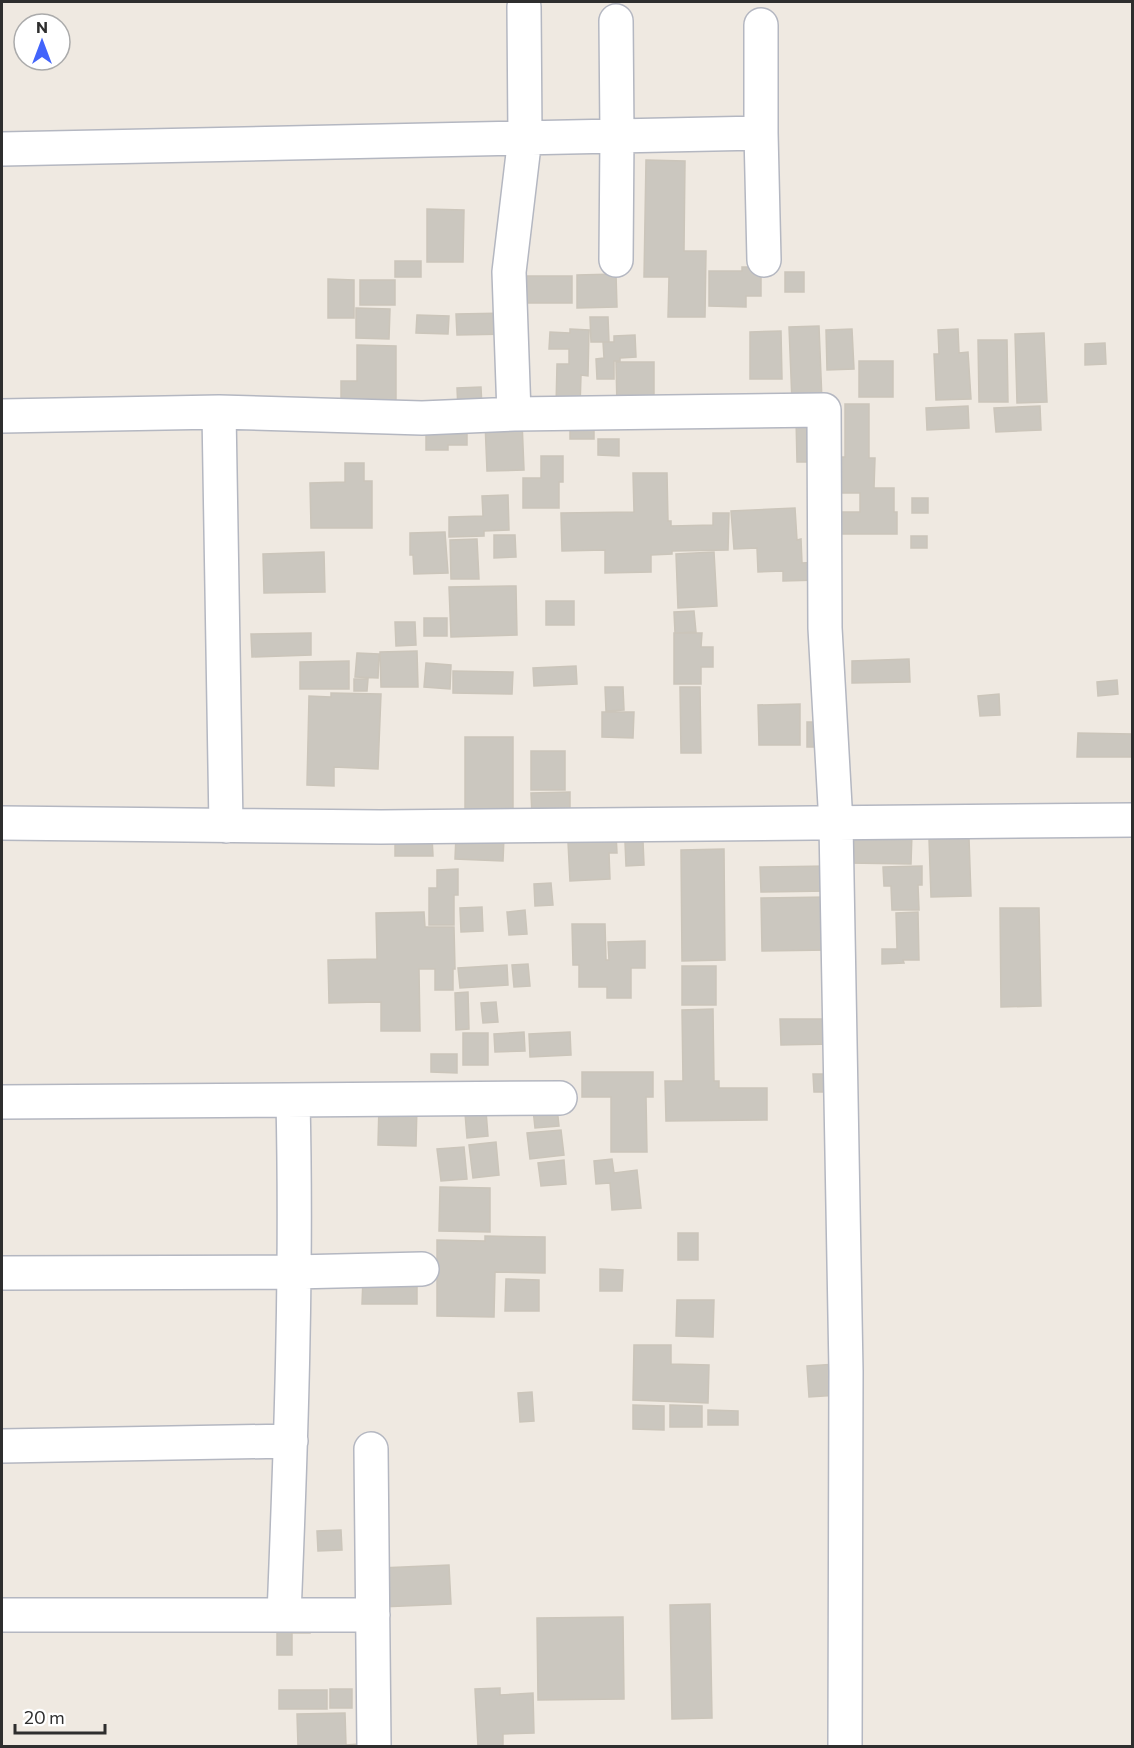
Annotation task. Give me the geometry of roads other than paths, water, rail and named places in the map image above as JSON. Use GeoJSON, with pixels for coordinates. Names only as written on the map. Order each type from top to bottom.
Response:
{"type":"FeatureCollection","features":[{"type":"Feature","properties":{"kind":"street"},"geometry":{"type":"LineString","coordinates":[[514,414],[509,272],[525,137],[524,7]]}},
{"type":"Feature","properties":{"kind":"street"},"geometry":{"type":"LineString","coordinates":[[616,21],[618,135],[616,260]]}},
{"type":"Feature","properties":{"kind":"street"},"geometry":{"type":"LineString","coordinates":[[760,25],[760,133],[764,260]]}},
{"type":"Feature","properties":{"kind":"street"},"geometry":{"type":"LineString","coordinates":[[2,149],[760,133]]}},
{"type":"Feature","properties":{"kind":"street"},"geometry":{"type":"LineString","coordinates":[[2,416],[219,412],[422,418],[514,414],[825,410],[825,628],[836,824],[846,1371],[845,1746]]}},
{"type":"Feature","properties":{"kind":"street"},"geometry":{"type":"LineString","coordinates":[[219,412],[226,826]]}},
{"type":"Feature","properties":{"kind":"street"},"geometry":{"type":"LineString","coordinates":[[2,823],[393,827],[1132,820]]}},
{"type":"Feature","properties":{"kind":"street"},"geometry":{"type":"LineString","coordinates":[[2,1102],[560,1098]]}},
{"type":"Feature","properties":{"kind":"street"},"geometry":{"type":"LineString","coordinates":[[284,1615],[291,1441],[294,1272],[293,1101]]}},
{"type":"Feature","properties":{"kind":"street"},"geometry":{"type":"LineString","coordinates":[[2,1273],[422,1269]]}},
{"type":"Feature","properties":{"kind":"street"},"geometry":{"type":"LineString","coordinates":[[2,1446],[291,1441]]}},
{"type":"Feature","properties":{"kind":"street"},"geometry":{"type":"LineString","coordinates":[[371,1449],[374,1746]]}},
{"type":"Feature","properties":{"kind":"street"},"geometry":{"type":"LineString","coordinates":[[2,1615],[373,1615]]}}]}
